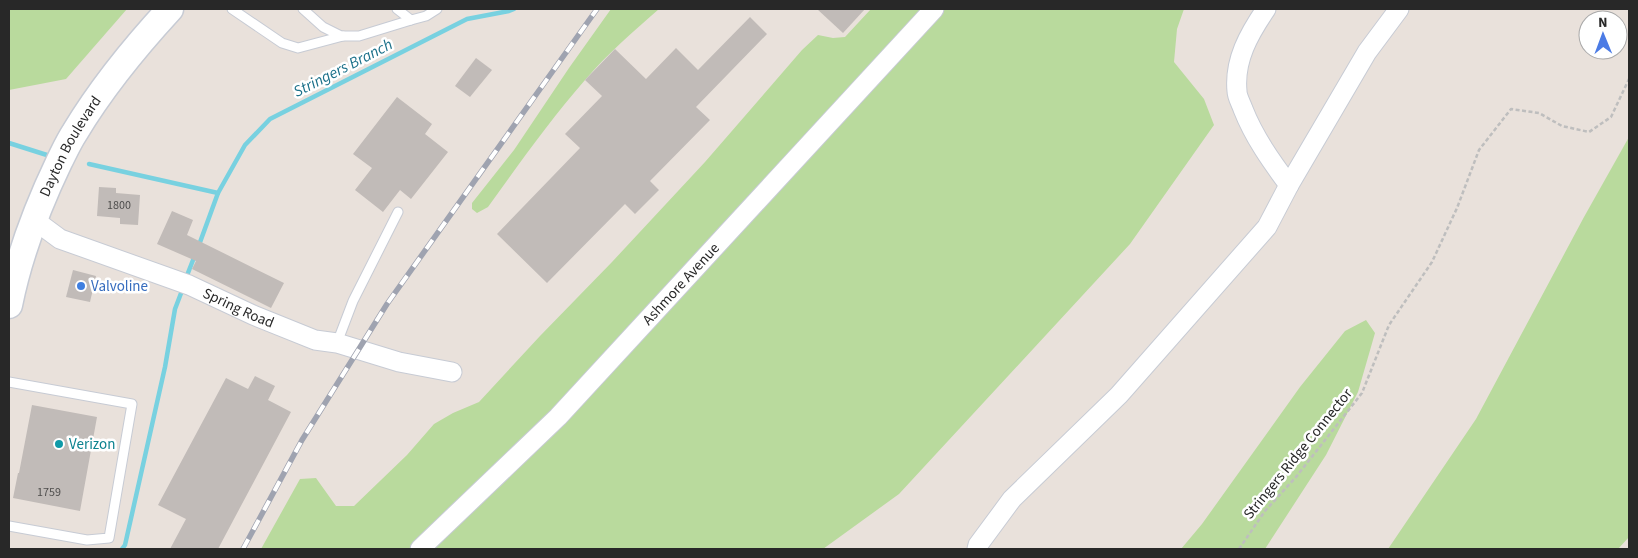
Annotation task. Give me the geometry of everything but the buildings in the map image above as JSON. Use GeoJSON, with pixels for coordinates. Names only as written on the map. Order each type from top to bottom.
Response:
{"type":"FeatureCollection","features":[{"type":"Feature","properties":{"kind":"main road","name":"Dayton Boulevard"},"geometry":{"type":"LineString","coordinates":[[10,293],[33,219],[74,132],[118,69],[170,9]]}},
{"type":"Feature","properties":{"kind":"main road"},"geometry":{"type":"LineString","coordinates":[[9,236],[33,219]]}},
{"type":"Feature","properties":{"kind":"street","name":"Ashmore Avenue"},"geometry":{"type":"LineString","coordinates":[[420,549],[558,417],[934,9]]}},
{"type":"Feature","properties":{"kind":"street"},"geometry":{"type":"LineString","coordinates":[[1266,9],[1248,36],[1241,52],[1237,72],[1237,93],[1246,118],[1264,151],[1289,185]]}},
{"type":"Feature","properties":{"kind":"street"},"geometry":{"type":"LineString","coordinates":[[976,549],[1012,499],[1119,395],[1267,227],[1289,185],[1368,52],[1399,9]]}},
{"type":"Feature","properties":{"kind":"street","name":"Spring Road"},"geometry":{"type":"LineString","coordinates":[[33,219],[60,239],[189,285],[253,315],[315,340],[337,343],[400,362],[452,372]]}},
{"type":"Feature","properties":{"kind":"lane"},"geometry":{"type":"LineString","coordinates":[[232,9],[282,43],[298,48],[343,36],[359,36],[426,16],[438,9]]}},
{"type":"Feature","properties":{"kind":"lane"},"geometry":{"type":"LineString","coordinates":[[303,9],[323,27],[343,36]]}},
{"type":"Feature","properties":{"kind":"lane"},"geometry":{"type":"LineString","coordinates":[[397,9],[411,20]]}},
{"type":"Feature","properties":{"kind":"lane"},"geometry":{"type":"LineString","coordinates":[[337,343],[353,301],[398,212]]}},
{"type":"Feature","properties":{"kind":"lane"},"geometry":{"type":"LineString","coordinates":[[9,382],[132,404],[109,538],[86,544],[9,526]]}},
{"type":"Feature","properties":{"kind":"path","name":"Stringers Ridge Connector"},"geometry":{"type":"LineString","coordinates":[[1239,549],[1265,511],[1296,477],[1362,393],[1389,325],[1432,262],[1457,208],[1480,150],[1511,109],[1539,112],[1562,126],[1589,132],[1611,117],[1629,79]]}},
{"type":"Feature","properties":{"kind":"green space"},"geometry":{"type":"Polygon","coordinates":[[[9,9],[127,9],[66,79],[9,90],[9,9]]]}},
{"type":"Feature","properties":{"kind":"green space"},"geometry":{"type":"Polygon","coordinates":[[[611,9],[659,9],[593,70],[547,126],[488,207],[477,213],[472,209],[472,203],[514,150],[611,9]]]}},
{"type":"Feature","properties":{"kind":"green space"},"geometry":{"type":"Polygon","coordinates":[[[871,9],[1184,9],[1177,29],[1174,62],[1204,99],[1214,125],[1130,244],[899,494],[823,549],[261,549],[300,479],[316,478],[336,506],[354,506],[407,455],[434,424],[453,413],[479,402],[705,162],[802,50],[818,35],[833,38],[845,37],[871,9]]]}},
{"type":"Feature","properties":{"kind":"green space"},"geometry":{"type":"Polygon","coordinates":[[[1629,137],[1629,537],[1618,549],[1388,549],[1476,419],[1629,137]]]}},
{"type":"Feature","properties":{"kind":"green space"},"geometry":{"type":"Polygon","coordinates":[[[1366,320],[1375,333],[1358,392],[1326,455],[1265,549],[1181,549],[1202,524],[1300,387],[1345,331],[1366,320]]]}},
{"type":"Feature","properties":{"kind":"waterway","name":"Stringers Branch"},"geometry":{"type":"LineString","coordinates":[[199,245],[218,193],[245,145],[270,119],[467,19],[514,9]]}},
{"type":"Feature","properties":{"kind":"waterway"},"geometry":{"type":"LineString","coordinates":[[9,143],[50,156]]}},
{"type":"Feature","properties":{"kind":"waterway"},"geometry":{"type":"LineString","coordinates":[[89,164],[218,193]]}},
{"type":"Feature","properties":{"kind":"waterway"},"geometry":{"type":"LineString","coordinates":[[186,278],[195,255]]}},
{"type":"Feature","properties":{"kind":"waterway"},"geometry":{"type":"LineString","coordinates":[[122,549],[125,545],[165,367],[175,309],[183,288]]}},
{"type":"Feature","properties":{"kind":"railway"},"geometry":{"type":"LineString","coordinates":[[243,549],[302,440],[387,304],[597,9]]}},
{"type":"Feature","properties":{"kind":"place","name":"Valvoline"},"geometry":{"type":"Point","coordinates":[81,286]}},
{"type":"Feature","properties":{"kind":"place","name":"Verizon"},"geometry":{"type":"Point","coordinates":[59,444]}}]}
